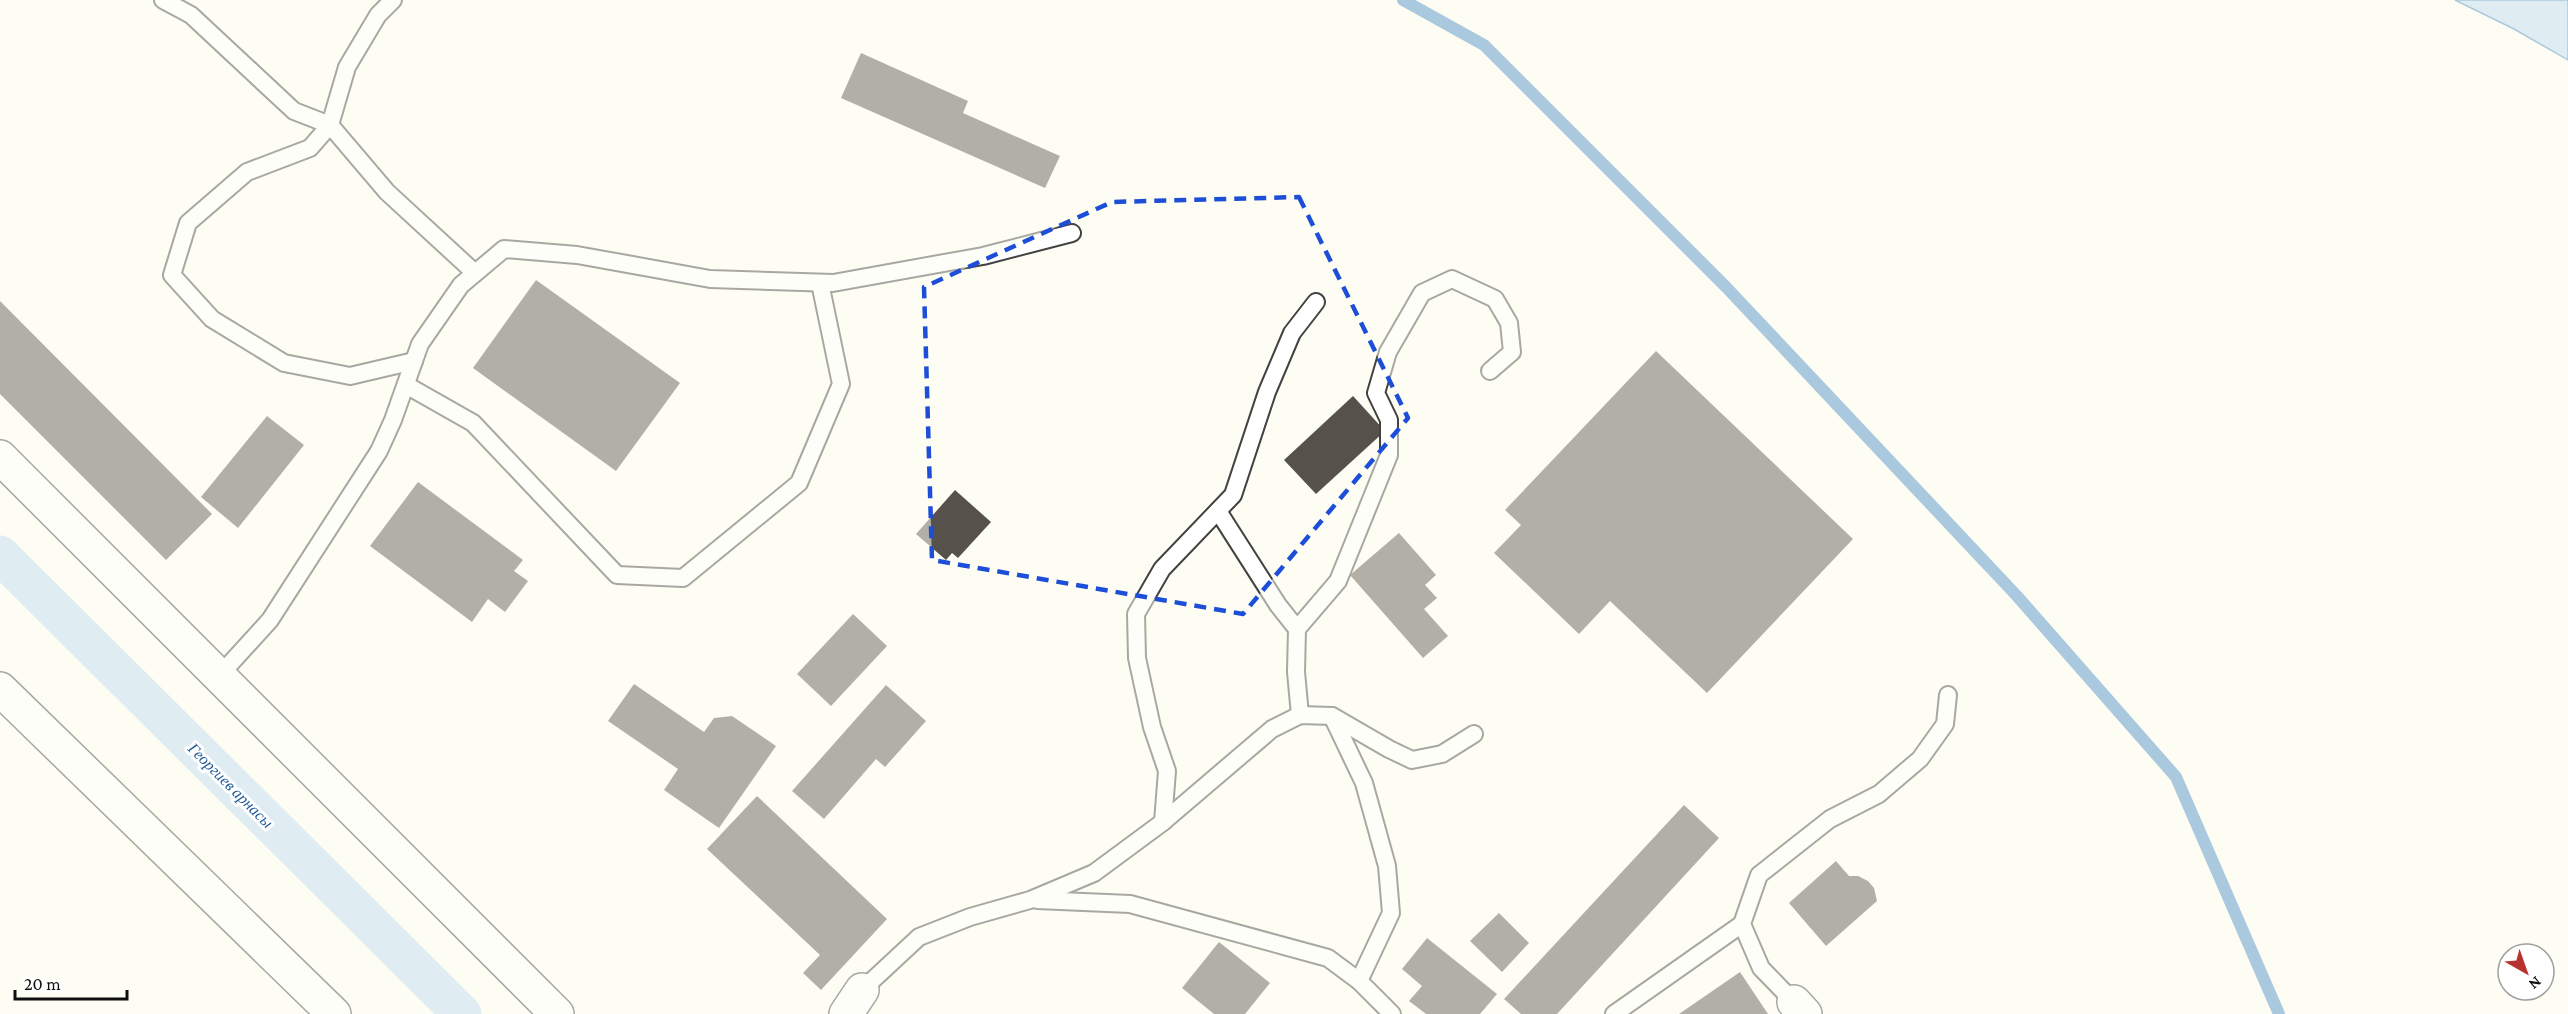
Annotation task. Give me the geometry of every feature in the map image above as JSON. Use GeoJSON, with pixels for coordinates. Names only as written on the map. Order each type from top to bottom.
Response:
{"type":"FeatureCollection","features":[{"type":"Feature","properties":{"kind":"street"},"geometry":{"type":"LineString","coordinates":[[0,457],[557,1014]]}},
{"type":"Feature","properties":{"kind":"street"},"geometry":{"type":"LineString","coordinates":[[0,689],[334,1014]]}},
{"type":"Feature","properties":{"kind":"lane"},"geometry":{"type":"LineString","coordinates":[[163,0],[191,15],[294,111],[330,125],[387,192],[475,273]]}},
{"type":"Feature","properties":{"kind":"lane"},"geometry":{"type":"LineString","coordinates":[[393,0],[378,15],[346,67],[330,125],[310,148],[247,172],[188,223],[172,275],[212,319],[284,363],[350,376],[414,362]]}},
{"type":"Feature","properties":{"kind":"lane"},"geometry":{"type":"LineString","coordinates":[[219,676],[270,620],[327,535],[379,451],[420,344],[461,285],[504,249],[577,255],[710,279],[832,283],[983,256],[1072,233]]}},
{"type":"Feature","properties":{"kind":"lane"},"geometry":{"type":"LineString","coordinates":[[1300,715],[1296,672],[1297,629],[1338,581],[1389,455],[1389,420],[1377,393],[1388,352],[1422,293],[1452,279],[1494,299],[1509,323],[1512,352],[1490,371]]}},
{"type":"Feature","properties":{"kind":"lane"},"geometry":{"type":"LineString","coordinates":[[406,385],[473,423],[617,574],[683,578],[799,483],[841,384],[820,283]]}},
{"type":"Feature","properties":{"kind":"lane"},"geometry":{"type":"LineString","coordinates":[[1163,822],[1167,771],[1152,727],[1137,658],[1136,614],[1162,569],[1233,495],[1267,392],[1292,333],[1316,302]]}},
{"type":"Feature","properties":{"kind":"lane"},"geometry":{"type":"LineString","coordinates":[[1218,511],[1278,605],[1297,629]]}},
{"type":"Feature","properties":{"kind":"lane"},"geometry":{"type":"LineString","coordinates":[[1614,1014],[1742,924],[1760,875],[1830,819],[1879,794],[1920,759],[1945,724],[1948,695]]}},
{"type":"Feature","properties":{"kind":"lane"},"geometry":{"type":"LineString","coordinates":[[854,1002],[919,938],[970,917],[1030,900],[1094,873],[1163,822],[1272,729],[1300,715],[1332,716],[1412,760],[1442,754],[1474,734]]}},
{"type":"Feature","properties":{"kind":"lane"},"geometry":{"type":"LineString","coordinates":[[1332,716],[1364,783],[1386,866],[1389,890],[1391,913],[1359,981]]}},
{"type":"Feature","properties":{"kind":"lane"},"geometry":{"type":"LineString","coordinates":[[1030,900],[1130,904],[1328,958],[1359,981],[1392,1014]]}},
{"type":"Feature","properties":{"kind":"lane"},"geometry":{"type":"LineString","coordinates":[[1742,924],[1761,968],[1799,1008]]}},
{"type":"Feature","properties":{"kind":"highlighted area"},"geometry":{"type":"Polygon","coordinates":[[[1299,197],[1408,418],[1243,614],[932,560],[924,287],[1112,202],[1299,197]]]}},
{"type":"Feature","properties":{"kind":"water"},"geometry":{"type":"Polygon","coordinates":[[[2455,0],[2568,0],[2568,60],[2514,29],[2455,0]]]}},
{"type":"Feature","properties":{"kind":"building"},"geometry":{"type":"Polygon","coordinates":[[[861,53],[968,101],[963,113],[1060,156],[1045,188],[841,98],[861,53]]]}},
{"type":"Feature","properties":{"kind":"building"},"geometry":{"type":"Polygon","coordinates":[[[536,280],[680,383],[616,471],[473,368],[536,280]]]}},
{"type":"Feature","properties":{"kind":"building"},"geometry":{"type":"Polygon","coordinates":[[[0,301],[212,514],[166,560],[0,394],[0,301]]]}},
{"type":"Feature","properties":{"kind":"building"},"geometry":{"type":"Polygon","coordinates":[[[1656,351],[1853,539],[1707,693],[1610,601],[1579,634],[1494,553],[1521,525],[1505,510],[1656,351]]]}},
{"type":"Feature","properties":{"kind":"building"},"geometry":{"type":"Polygon","coordinates":[[[1353,396],[1385,431],[1316,494],[1284,460],[1353,396]]]}},
{"type":"Feature","properties":{"kind":"building"},"geometry":{"type":"Polygon","coordinates":[[[267,416],[304,445],[238,528],[201,497],[267,416]]]}},
{"type":"Feature","properties":{"kind":"building"},"geometry":{"type":"Polygon","coordinates":[[[418,482],[523,560],[514,571],[528,581],[505,612],[488,599],[472,622],[370,546],[418,482]]]}},
{"type":"Feature","properties":{"kind":"building"},"geometry":{"type":"Polygon","coordinates":[[[955,490],[991,522],[958,558],[952,553],[946,560],[916,534],[955,490]]]}},
{"type":"Feature","properties":{"kind":"building"},"geometry":{"type":"Polygon","coordinates":[[[1399,533],[1436,575],[1425,585],[1437,598],[1424,609],[1448,636],[1423,658],[1350,575],[1399,533]]]}},
{"type":"Feature","properties":{"kind":"building"},"geometry":{"type":"Polygon","coordinates":[[[853,614],[887,646],[831,706],[797,674],[853,614]]]}},
{"type":"Feature","properties":{"kind":"building"},"geometry":{"type":"Polygon","coordinates":[[[634,684],[704,732],[714,718],[732,716],[776,746],[719,828],[664,790],[678,769],[608,721],[634,684]]]}},
{"type":"Feature","properties":{"kind":"building"},"geometry":{"type":"Polygon","coordinates":[[[886,685],[926,721],[885,767],[876,759],[824,819],[792,791],[886,685]]]}},
{"type":"Feature","properties":{"kind":"building"},"geometry":{"type":"Polygon","coordinates":[[[757,796],[887,919],[821,990],[803,973],[820,955],[707,849],[757,796]]]}},
{"type":"Feature","properties":{"kind":"building"},"geometry":{"type":"Polygon","coordinates":[[[1684,805],[1719,838],[1557,1014],[1521,1014],[1504,999],[1684,805]]]}},
{"type":"Feature","properties":{"kind":"building"},"geometry":{"type":"Polygon","coordinates":[[[1836,861],[1849,876],[1858,876],[1868,881],[1874,888],[1877,901],[1826,946],[1789,903],[1836,861]]]}},
{"type":"Feature","properties":{"kind":"building"},"geometry":{"type":"Polygon","coordinates":[[[1499,913],[1529,943],[1502,972],[1470,941],[1499,913]]]}},
{"type":"Feature","properties":{"kind":"building"},"geometry":{"type":"Polygon","coordinates":[[[1427,938],[1497,994],[1480,1014],[1426,1014],[1409,1001],[1422,986],[1402,969],[1427,938]]]}},
{"type":"Feature","properties":{"kind":"building"},"geometry":{"type":"Polygon","coordinates":[[[1219,942],[1270,983],[1245,1014],[1214,1014],[1182,988],[1219,942]]]}},
{"type":"Feature","properties":{"kind":"building"},"geometry":{"type":"Polygon","coordinates":[[[1740,972],[1768,1014],[1679,1014],[1740,972]]]}},
{"type":"Feature","properties":{"kind":"waterway"},"geometry":{"type":"LineString","coordinates":[[1403,0],[1484,45],[1726,287],[2017,596],[2176,777],[2279,1014]]}},
{"type":"Feature","properties":{"kind":"waterway","name":"Георгиев арнасы"},"geometry":{"type":"LineString","coordinates":[[0,555],[462,1014]]}}]}
